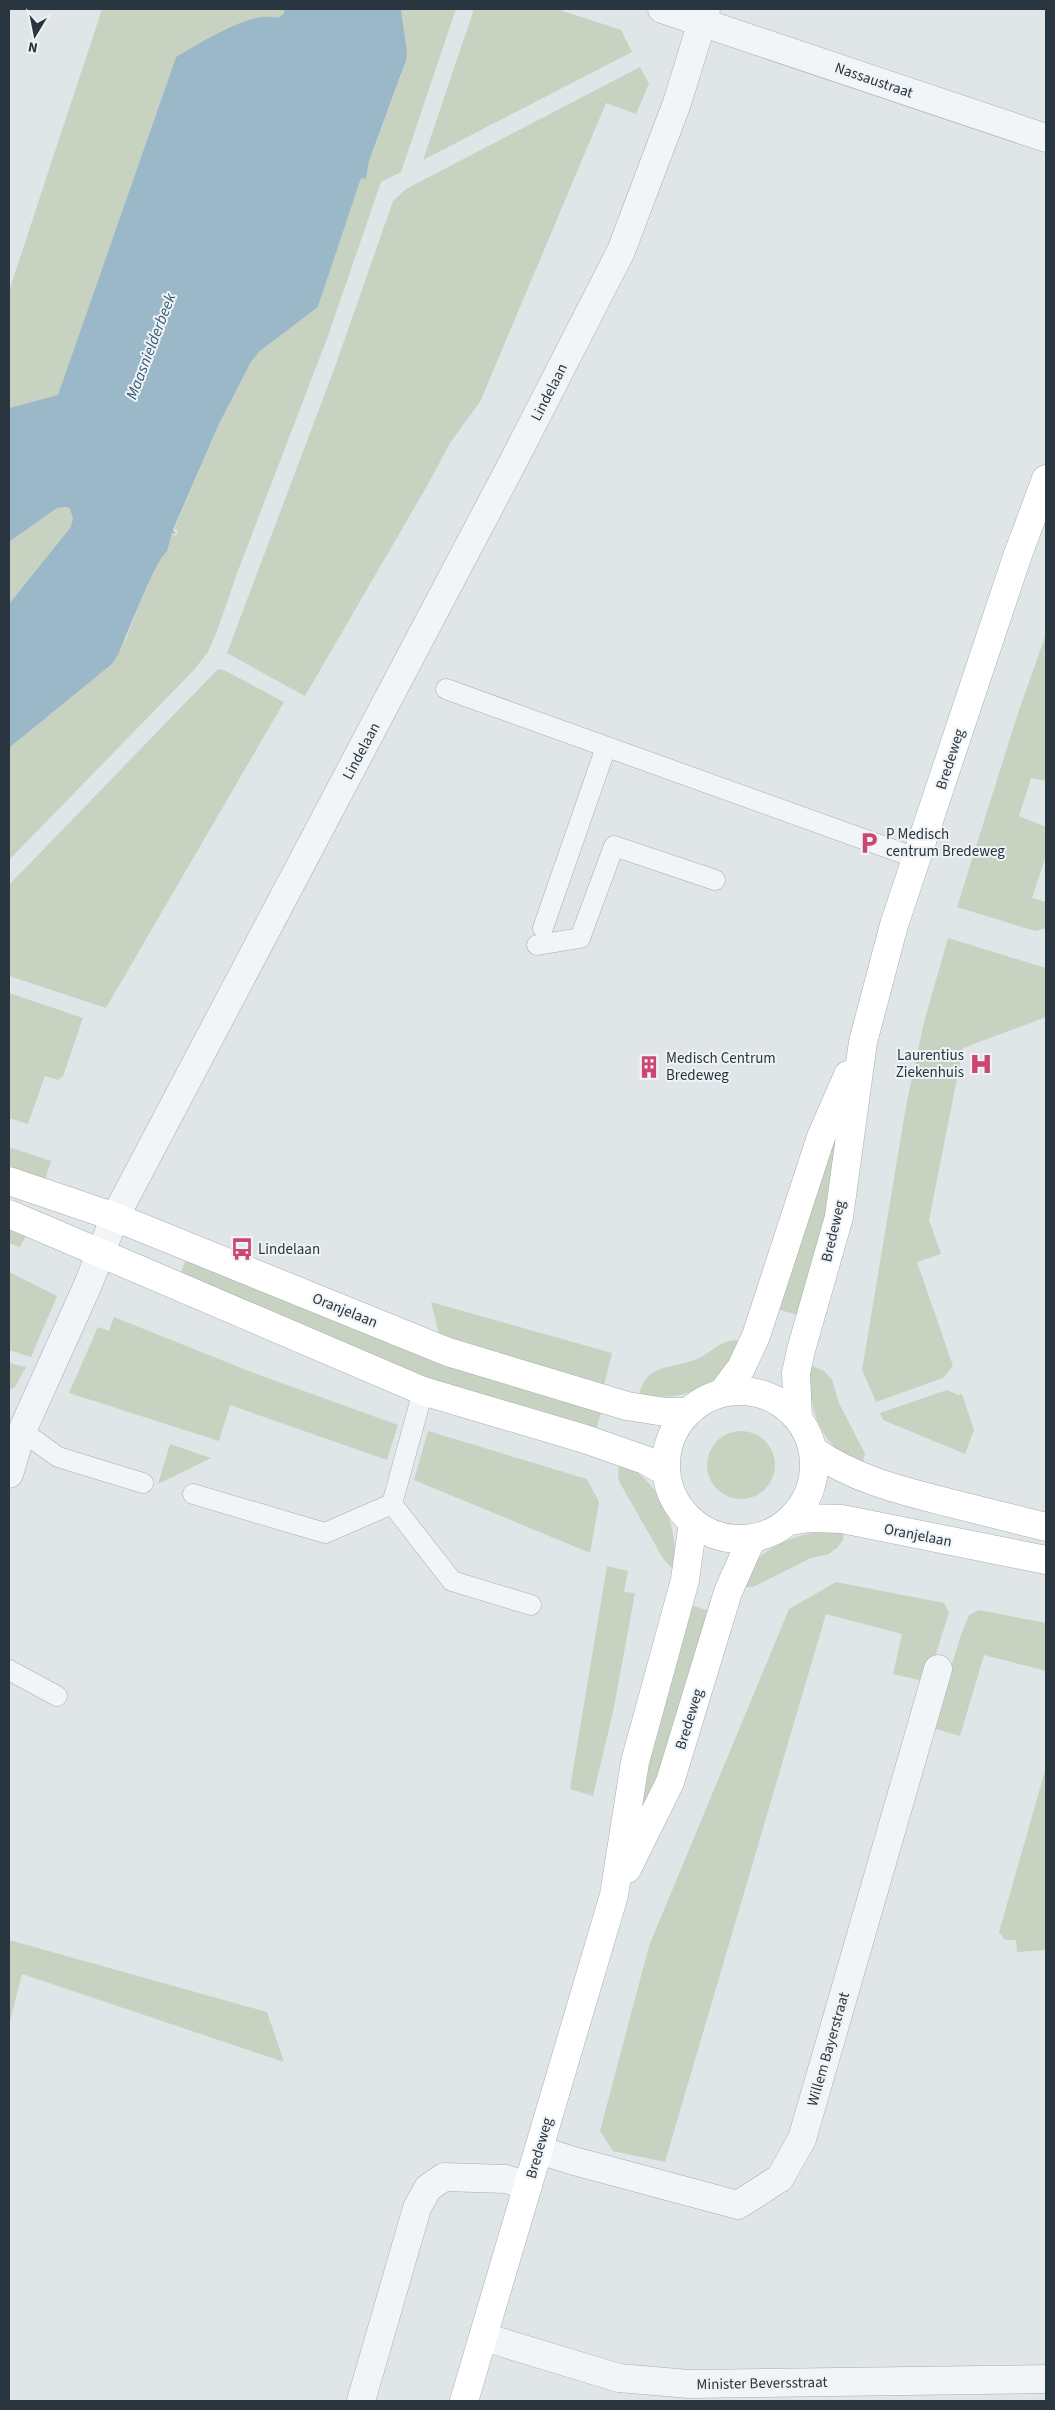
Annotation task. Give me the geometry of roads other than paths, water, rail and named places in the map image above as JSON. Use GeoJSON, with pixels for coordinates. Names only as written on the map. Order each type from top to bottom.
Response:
{"type":"FeatureCollection","features":[{"type":"Feature","properties":{"kind":"street","name":"Nassaustraat"},"geometry":{"type":"LineString","coordinates":[[662,9],[704,15],[1046,138]]}},
{"type":"Feature","properties":{"kind":"street","name":"Lindelaan"},"geometry":{"type":"LineString","coordinates":[[9,1474],[15,1429],[101,1252],[115,1217],[513,462],[621,251],[678,103],[704,15]]}},
{"type":"Feature","properties":{"kind":"street","name":"Bredeweg"},"geometry":{"type":"LineString","coordinates":[[798,1418],[796,1373],[839,1217],[862,1042],[894,925],[1014,566],[1046,479]]}},
{"type":"Feature","properties":{"kind":"street","name":"Bredeweg"},"geometry":{"type":"LineString","coordinates":[[722,1393],[741,1368],[756,1336],[821,1137],[862,1042]]}},
{"type":"Feature","properties":{"kind":"street","name":"Oranjelaan"},"geometry":{"type":"LineString","coordinates":[[9,1181],[115,1217],[448,1352],[627,1406],[665,1412],[688,1412]]}},
{"type":"Feature","properties":{"kind":"street"},"geometry":{"type":"LineString","coordinates":[[9,1214],[423,1390],[585,1439],[645,1460],[666,1472]]}},
{"type":"Feature","properties":{"kind":"street"},"geometry":{"type":"LineString","coordinates":[[736,1391],[764,1394],[776,1400],[798,1418],[808,1433],[814,1452],[814,1471],[810,1489],[802,1506],[790,1520],[778,1529],[752,1538],[721,1536],[693,1522],[680,1508],[671,1490],[666,1472],[668,1450],[675,1429],[688,1412],[704,1400],[722,1393],[736,1391]]}},
{"type":"Feature","properties":{"kind":"street"},"geometry":{"type":"LineString","coordinates":[[814,1452],[837,1467],[875,1482],[1046,1527]]}},
{"type":"Feature","properties":{"kind":"street","name":"Oranjelaan"},"geometry":{"type":"LineString","coordinates":[[790,1520],[809,1518],[842,1519],[1046,1560]]}},
{"type":"Feature","properties":{"kind":"street","name":"Bredeweg"},"geometry":{"type":"LineString","coordinates":[[464,2401],[614,1895],[635,1762],[685,1580],[693,1522]]}},
{"type":"Feature","properties":{"kind":"street","name":"Bredeweg"},"geometry":{"type":"LineString","coordinates":[[614,1895],[670,1782],[728,1592],[752,1538]]}},
{"type":"Feature","properties":{"kind":"street","name":"Willem Bayerstraat"},"geometry":{"type":"LineString","coordinates":[[539,2150],[738,2205],[780,2178],[802,2139],[938,1669]]}},
{"type":"Feature","properties":{"kind":"street"},"geometry":{"type":"LineString","coordinates":[[361,2401],[417,2208],[428,2188],[444,2177],[506,2179],[528,2186]]}},
{"type":"Feature","properties":{"kind":"street","name":"Minister Beversstraat"},"geometry":{"type":"LineString","coordinates":[[484,2337],[619,2378],[689,2384],[1046,2378]]}},
{"type":"Feature","properties":{"kind":"lane"},"geometry":{"type":"LineString","coordinates":[[446,689],[916,858]]}},
{"type":"Feature","properties":{"kind":"lane"},"geometry":{"type":"LineString","coordinates":[[606,748],[540,936],[580,938],[614,846],[715,880]]}},
{"type":"Feature","properties":{"kind":"lane"},"geometry":{"type":"LineString","coordinates":[[392,1504],[423,1390]]}},
{"type":"Feature","properties":{"kind":"lane"},"geometry":{"type":"LineString","coordinates":[[15,1429],[58,1457],[143,1483]]}},
{"type":"Feature","properties":{"kind":"lane"},"geometry":{"type":"LineString","coordinates":[[194,1494],[325,1533],[392,1504]]}},
{"type":"Feature","properties":{"kind":"lane"},"geometry":{"type":"LineString","coordinates":[[392,1504],[452,1581],[532,1605]]}},
{"type":"Feature","properties":{"kind":"lane"},"geometry":{"type":"LineString","coordinates":[[9,1670],[57,1696]]}},
{"type":"Feature","properties":{"kind":"water","name":"Maasnielderbeek"},"geometry":{"type":"Polygon","coordinates":[[[284,9],[401,9],[407,53],[406,61],[369,161],[366,179],[361,178],[318,307],[260,351],[251,362],[219,424],[173,530],[176,534],[172,533],[167,552],[162,557],[149,582],[119,653],[112,664],[9,748],[9,604],[70,528],[73,519],[70,509],[66,507],[57,508],[9,542],[9,408],[58,395],[176,57],[240,23],[261,17],[280,17],[284,13],[284,9]]]}},
{"type":"Feature","properties":{"kind":"place","name":"P Medisch centrum Bredeweg"},"geometry":{"type":"Point","coordinates":[869,843]}},
{"type":"Feature","properties":{"kind":"place","name":"Laurentius Ziekenhuis"},"geometry":{"type":"Point","coordinates":[981,1064]}},
{"type":"Feature","properties":{"kind":"place","name":"Medisch Centrum Bredeweg"},"geometry":{"type":"Point","coordinates":[649,1067]}},
{"type":"Feature","properties":{"kind":"place","name":"Lindelaan"},"geometry":{"type":"Point","coordinates":[242,1249]}}]}
